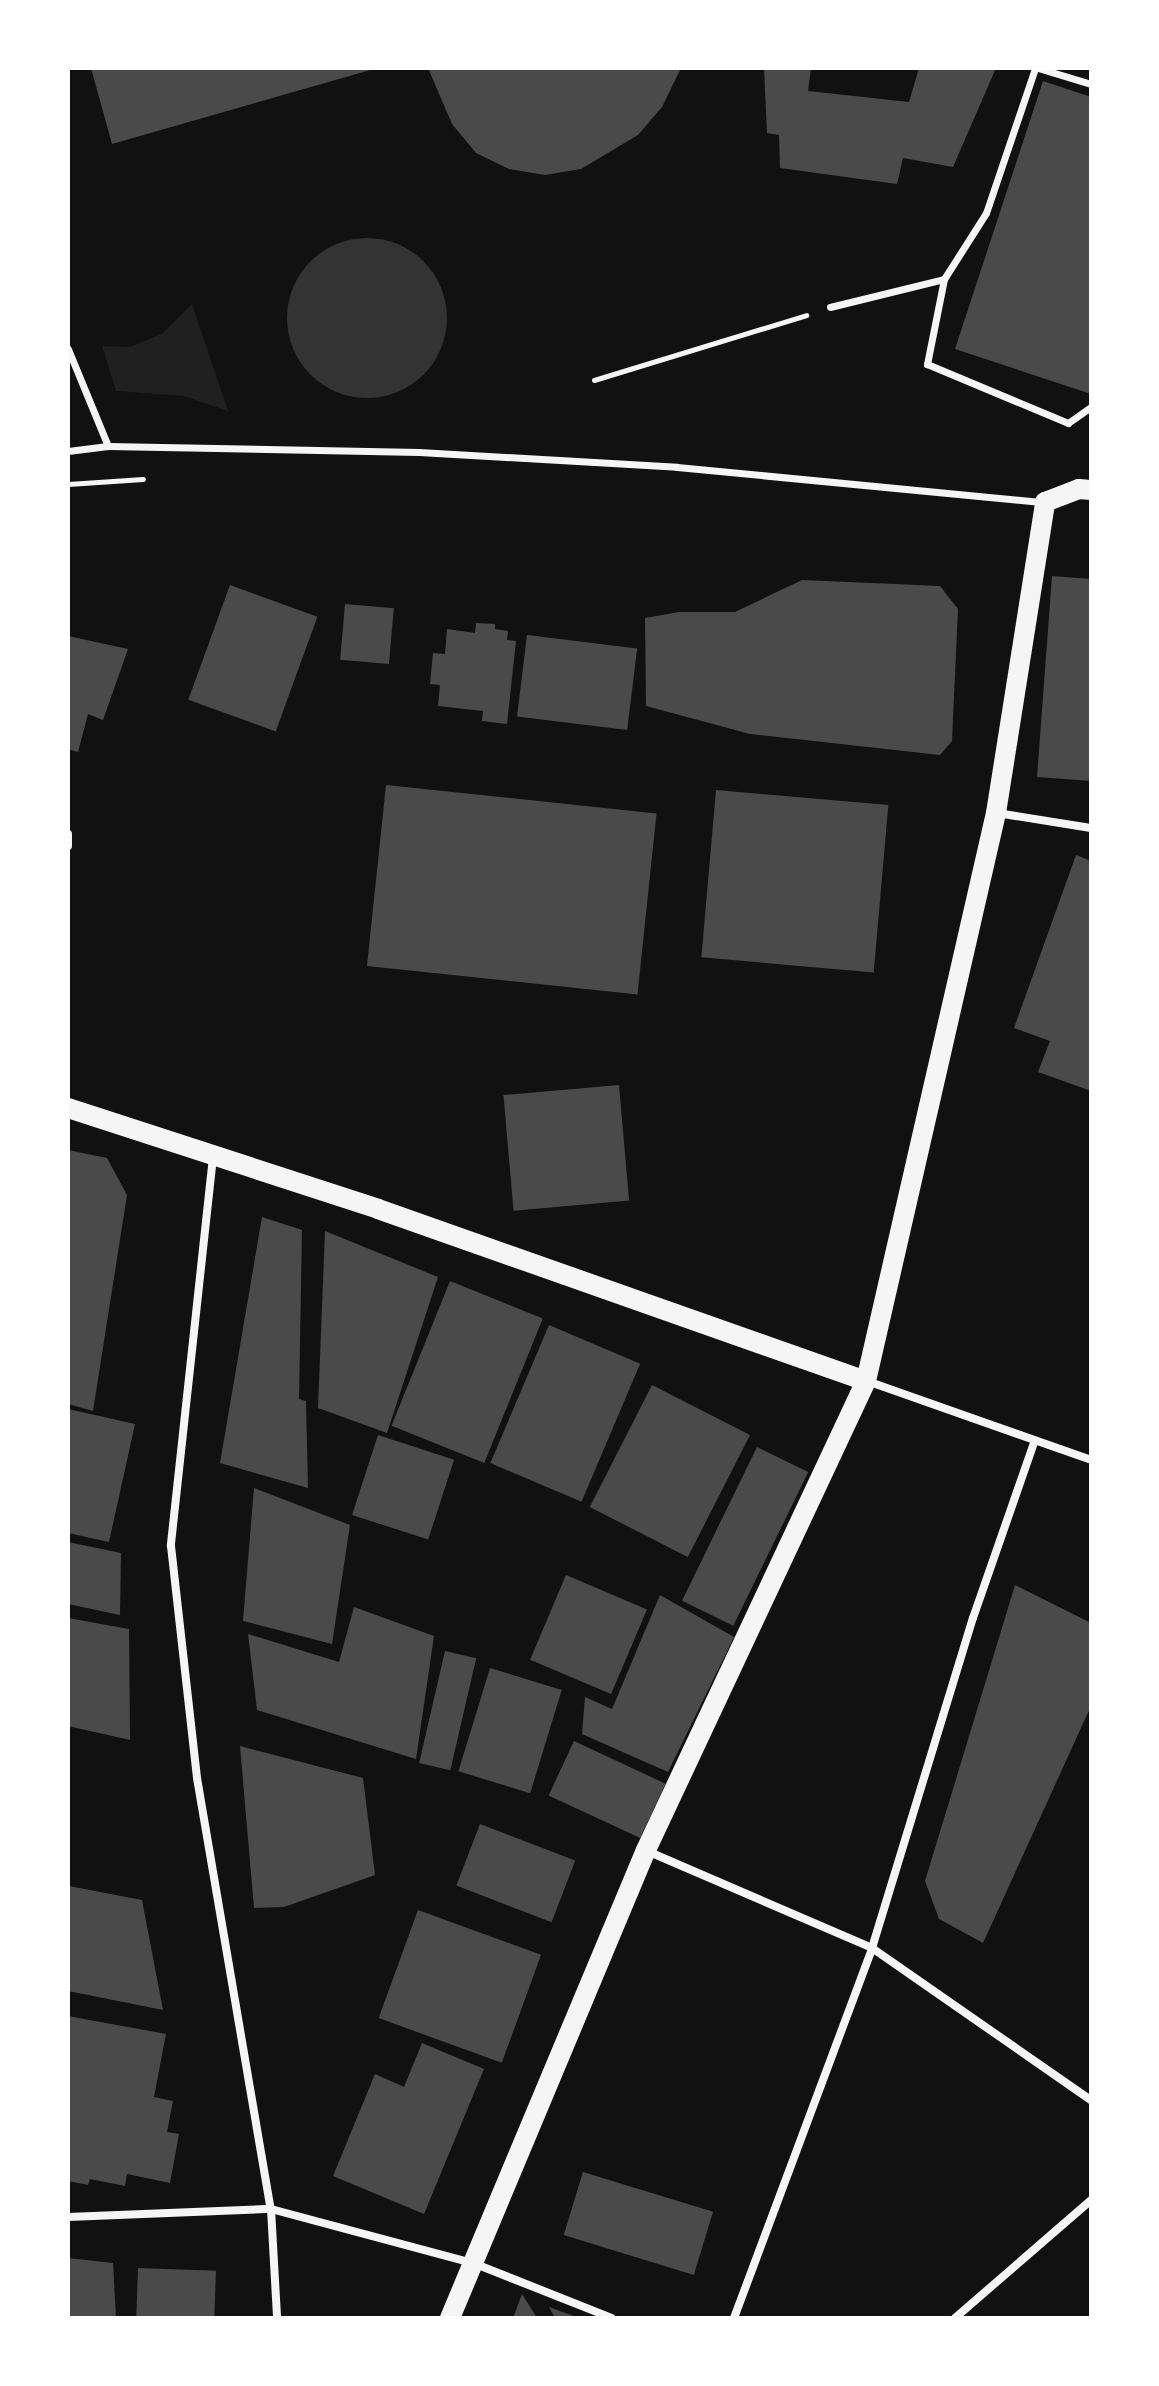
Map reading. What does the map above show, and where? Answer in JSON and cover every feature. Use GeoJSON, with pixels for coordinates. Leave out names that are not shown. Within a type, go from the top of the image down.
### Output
{"type":"FeatureCollection","features":[{"type":"Feature","properties":{"kind":"main road"},"geometry":{"type":"LineString","coordinates":[[450,2318],[646,1850],[866,1381],[996,813],[1045,502],[1079,489],[1091,490]]}},
{"type":"Feature","properties":{"kind":"main road"},"geometry":{"type":"LineString","coordinates":[[68,1108],[378,1209],[866,1381]]}},
{"type":"Feature","properties":{"kind":"street"},"geometry":{"type":"LineString","coordinates":[[1091,84],[1036,68],[986,213],[944,279],[927,364],[1068,423],[1091,407]]}},
{"type":"Feature","properties":{"kind":"street"},"geometry":{"type":"LineString","coordinates":[[830,307],[944,279]]}},
{"type":"Feature","properties":{"kind":"street"},"geometry":{"type":"LineString","coordinates":[[68,349],[108,446]]}},
{"type":"Feature","properties":{"kind":"street"},"geometry":{"type":"LineString","coordinates":[[68,451],[108,446],[419,452],[662,466],[1045,502]]}},
{"type":"Feature","properties":{"kind":"street"},"geometry":{"type":"LineString","coordinates":[[996,813],[1091,828]]}},
{"type":"Feature","properties":{"kind":"street"},"geometry":{"type":"LineString","coordinates":[[68,834],[68,846]]}},
{"type":"Feature","properties":{"kind":"street"},"geometry":{"type":"LineString","coordinates":[[213,1156],[171,1546],[197,1778],[271,2209],[277,2318]]}},
{"type":"Feature","properties":{"kind":"street"},"geometry":{"type":"LineString","coordinates":[[866,1381],[1034,1443],[1091,1460]]}},
{"type":"Feature","properties":{"kind":"street"},"geometry":{"type":"LineString","coordinates":[[734,2318],[872,1948],[973,1618],[1034,1443]]}},
{"type":"Feature","properties":{"kind":"street"},"geometry":{"type":"LineString","coordinates":[[646,1850],[872,1948],[1091,2100]]}},
{"type":"Feature","properties":{"kind":"street"},"geometry":{"type":"LineString","coordinates":[[955,2318],[1091,2200]]}},
{"type":"Feature","properties":{"kind":"street"},"geometry":{"type":"LineString","coordinates":[[68,2217],[271,2209],[473,2263],[612,2318]]}},
{"type":"Feature","properties":{"kind":"path"},"geometry":{"type":"LineString","coordinates":[[594,380],[830,307]]}},
{"type":"Feature","properties":{"kind":"shaded area"},"geometry":{"type":"Polygon","coordinates":[[[367,238],[398,244],[424,261],[441,287],[447,318],[441,349],[424,375],[398,392],[367,398],[336,392],[310,375],[293,349],[287,318],[293,287],[310,261],[336,244],[367,238]]]}},
{"type":"Feature","properties":{"kind":"shaded area"},"geometry":{"type":"Polygon","coordinates":[[[192,304],[228,411],[184,396],[116,391],[102,346],[130,347],[162,334],[192,304]]]}},
{"type":"Feature","properties":{"kind":"building"},"geometry":{"type":"Polygon","coordinates":[[[91,68],[374,68],[374,69],[112,144],[91,68]]]}},
{"type":"Feature","properties":{"kind":"building"},"geometry":{"type":"Polygon","coordinates":[[[428,68],[681,68],[662,107],[638,135],[581,169],[545,175],[509,169],[476,153],[452,124],[428,68]]]}},
{"type":"Feature","properties":{"kind":"building"},"geometry":{"type":"Polygon","coordinates":[[[764,68],[811,68],[808,91],[909,102],[919,68],[996,68],[953,167],[903,158],[897,184],[780,168],[779,135],[767,133],[764,68]]]}},
{"type":"Feature","properties":{"kind":"building"},"geometry":{"type":"Polygon","coordinates":[[[1043,81],[1091,97],[1091,394],[955,349],[1043,81]]]}},
{"type":"Feature","properties":{"kind":"building"},"geometry":{"type":"Polygon","coordinates":[[[1052,576],[1091,579],[1091,781],[1037,777],[1052,576]]]}},
{"type":"Feature","properties":{"kind":"building"},"geometry":{"type":"Polygon","coordinates":[[[802,580],[940,586],[958,609],[952,741],[940,755],[750,734],[646,706],[645,618],[679,612],[735,612],[802,580]]]}},
{"type":"Feature","properties":{"kind":"building"},"geometry":{"type":"Polygon","coordinates":[[[230,585],[317,617],[276,731],[188,700],[230,585]]]}},
{"type":"Feature","properties":{"kind":"building"},"geometry":{"type":"Polygon","coordinates":[[[345,604],[394,608],[389,664],[340,660],[345,604]]]}},
{"type":"Feature","properties":{"kind":"building"},"geometry":{"type":"Polygon","coordinates":[[[476,623],[495,624],[495,629],[508,631],[507,640],[516,641],[507,724],[482,721],[483,711],[438,706],[440,685],[430,684],[433,653],[445,654],[447,629],[475,633],[476,623]]]}},
{"type":"Feature","properties":{"kind":"building"},"geometry":{"type":"Polygon","coordinates":[[[527,635],[637,649],[627,730],[517,716],[527,635]]]}},
{"type":"Feature","properties":{"kind":"building"},"geometry":{"type":"Polygon","coordinates":[[[68,636],[128,649],[103,720],[88,714],[78,752],[68,749],[68,636]]]}},
{"type":"Feature","properties":{"kind":"building"},"geometry":{"type":"Polygon","coordinates":[[[386,785],[657,813],[637,994],[367,966],[386,785]]]}},
{"type":"Feature","properties":{"kind":"building"},"geometry":{"type":"Polygon","coordinates":[[[716,790],[888,805],[874,972],[701,957],[716,790]]]}},
{"type":"Feature","properties":{"kind":"building"},"geometry":{"type":"Polygon","coordinates":[[[1076,855],[1091,861],[1091,1091],[1038,1072],[1050,1041],[1014,1028],[1076,855]]]}},
{"type":"Feature","properties":{"kind":"building"},"geometry":{"type":"Polygon","coordinates":[[[619,1085],[629,1201],[514,1211],[503,1095],[619,1085]]]}},
{"type":"Feature","properties":{"kind":"building"},"geometry":{"type":"Polygon","coordinates":[[[68,1150],[107,1158],[127,1195],[93,1411],[68,1404],[68,1150]]]}},
{"type":"Feature","properties":{"kind":"building"},"geometry":{"type":"Polygon","coordinates":[[[262,1217],[302,1230],[299,1399],[306,1401],[308,1488],[220,1463],[262,1217]]]}},
{"type":"Feature","properties":{"kind":"building"},"geometry":{"type":"Polygon","coordinates":[[[325,1231],[438,1277],[387,1433],[318,1408],[325,1231]]]}},
{"type":"Feature","properties":{"kind":"building"},"geometry":{"type":"Polygon","coordinates":[[[450,1281],[543,1318],[484,1463],[392,1426],[450,1281]]]}},
{"type":"Feature","properties":{"kind":"building"},"geometry":{"type":"Polygon","coordinates":[[[549,1325],[640,1364],[582,1502],[490,1463],[549,1325]]]}},
{"type":"Feature","properties":{"kind":"building"},"geometry":{"type":"Polygon","coordinates":[[[652,1385],[750,1435],[688,1557],[590,1507],[652,1385]]]}},
{"type":"Feature","properties":{"kind":"building"},"geometry":{"type":"Polygon","coordinates":[[[68,1409],[135,1424],[109,1542],[68,1533],[68,1409]]]}},
{"type":"Feature","properties":{"kind":"building"},"geometry":{"type":"Polygon","coordinates":[[[378,1435],[454,1460],[428,1540],[352,1515],[378,1435]]]}},
{"type":"Feature","properties":{"kind":"building"},"geometry":{"type":"Polygon","coordinates":[[[757,1447],[808,1472],[733,1626],[682,1601],[757,1447]]]}},
{"type":"Feature","properties":{"kind":"building"},"geometry":{"type":"Polygon","coordinates":[[[254,1488],[350,1525],[332,1644],[243,1621],[254,1488]]]}},
{"type":"Feature","properties":{"kind":"building"},"geometry":{"type":"Polygon","coordinates":[[[68,1542],[121,1553],[120,1615],[68,1604],[68,1542]]]}},
{"type":"Feature","properties":{"kind":"building"},"geometry":{"type":"Polygon","coordinates":[[[566,1575],[647,1609],[611,1694],[530,1660],[566,1575]]]}},
{"type":"Feature","properties":{"kind":"building"},"geometry":{"type":"Polygon","coordinates":[[[1015,1585],[1091,1623],[1091,1706],[983,1943],[939,1919],[925,1881],[1015,1585]]]}},
{"type":"Feature","properties":{"kind":"building"},"geometry":{"type":"Polygon","coordinates":[[[660,1595],[734,1637],[668,1772],[582,1734],[585,1697],[612,1709],[660,1595]]]}},
{"type":"Feature","properties":{"kind":"building"},"geometry":{"type":"Polygon","coordinates":[[[354,1607],[434,1636],[416,1759],[257,1710],[248,1634],[339,1662],[354,1607]]]}},
{"type":"Feature","properties":{"kind":"building"},"geometry":{"type":"Polygon","coordinates":[[[68,1618],[129,1629],[130,1740],[68,1726],[68,1618]]]}},
{"type":"Feature","properties":{"kind":"building"},"geometry":{"type":"Polygon","coordinates":[[[445,1651],[476,1658],[450,1770],[419,1763],[445,1651]]]}},
{"type":"Feature","properties":{"kind":"building"},"geometry":{"type":"Polygon","coordinates":[[[490,1668],[562,1690],[530,1793],[458,1771],[490,1668]]]}},
{"type":"Feature","properties":{"kind":"building"},"geometry":{"type":"Polygon","coordinates":[[[574,1741],[666,1784],[640,1838],[549,1795],[574,1741]]]}},
{"type":"Feature","properties":{"kind":"building"},"geometry":{"type":"Polygon","coordinates":[[[240,1746],[363,1778],[375,1875],[284,1907],[254,1908],[240,1746]]]}},
{"type":"Feature","properties":{"kind":"building"},"geometry":{"type":"Polygon","coordinates":[[[480,1824],[575,1861],[552,1922],[456,1886],[480,1824]]]}},
{"type":"Feature","properties":{"kind":"building"},"geometry":{"type":"Polygon","coordinates":[[[69,1886],[142,1900],[163,2010],[68,1991],[69,1886]]]}},
{"type":"Feature","properties":{"kind":"building"},"geometry":{"type":"Polygon","coordinates":[[[418,1910],[541,1955],[502,2063],[379,2018],[418,1910]]]}},
{"type":"Feature","properties":{"kind":"building"},"geometry":{"type":"Polygon","coordinates":[[[68,2016],[166,2034],[154,2097],[173,2101],[167,2132],[179,2134],[170,2183],[127,2174],[125,2186],[90,2179],[88,2185],[68,2181],[68,2016]]]}},
{"type":"Feature","properties":{"kind":"building"},"geometry":{"type":"Polygon","coordinates":[[[422,2043],[484,2069],[424,2214],[333,2176],[375,2074],[404,2087],[422,2043]]]}},
{"type":"Feature","properties":{"kind":"building"},"geometry":{"type":"Polygon","coordinates":[[[583,2172],[713,2212],[694,2275],[564,2235],[583,2172]]]}},
{"type":"Feature","properties":{"kind":"building"},"geometry":{"type":"Polygon","coordinates":[[[68,2258],[113,2263],[116,2318],[68,2318],[68,2258]]]}},
{"type":"Feature","properties":{"kind":"building"},"geometry":{"type":"Polygon","coordinates":[[[138,2268],[216,2271],[214,2318],[136,2318],[138,2268]]]}},
{"type":"Feature","properties":{"kind":"building"},"geometry":{"type":"Polygon","coordinates":[[[522,2294],[537,2318],[513,2318],[522,2294]]]}},
{"type":"Feature","properties":{"kind":"building"},"geometry":{"type":"Polygon","coordinates":[[[549,2307],[579,2318],[555,2318],[549,2307]]]}}]}
